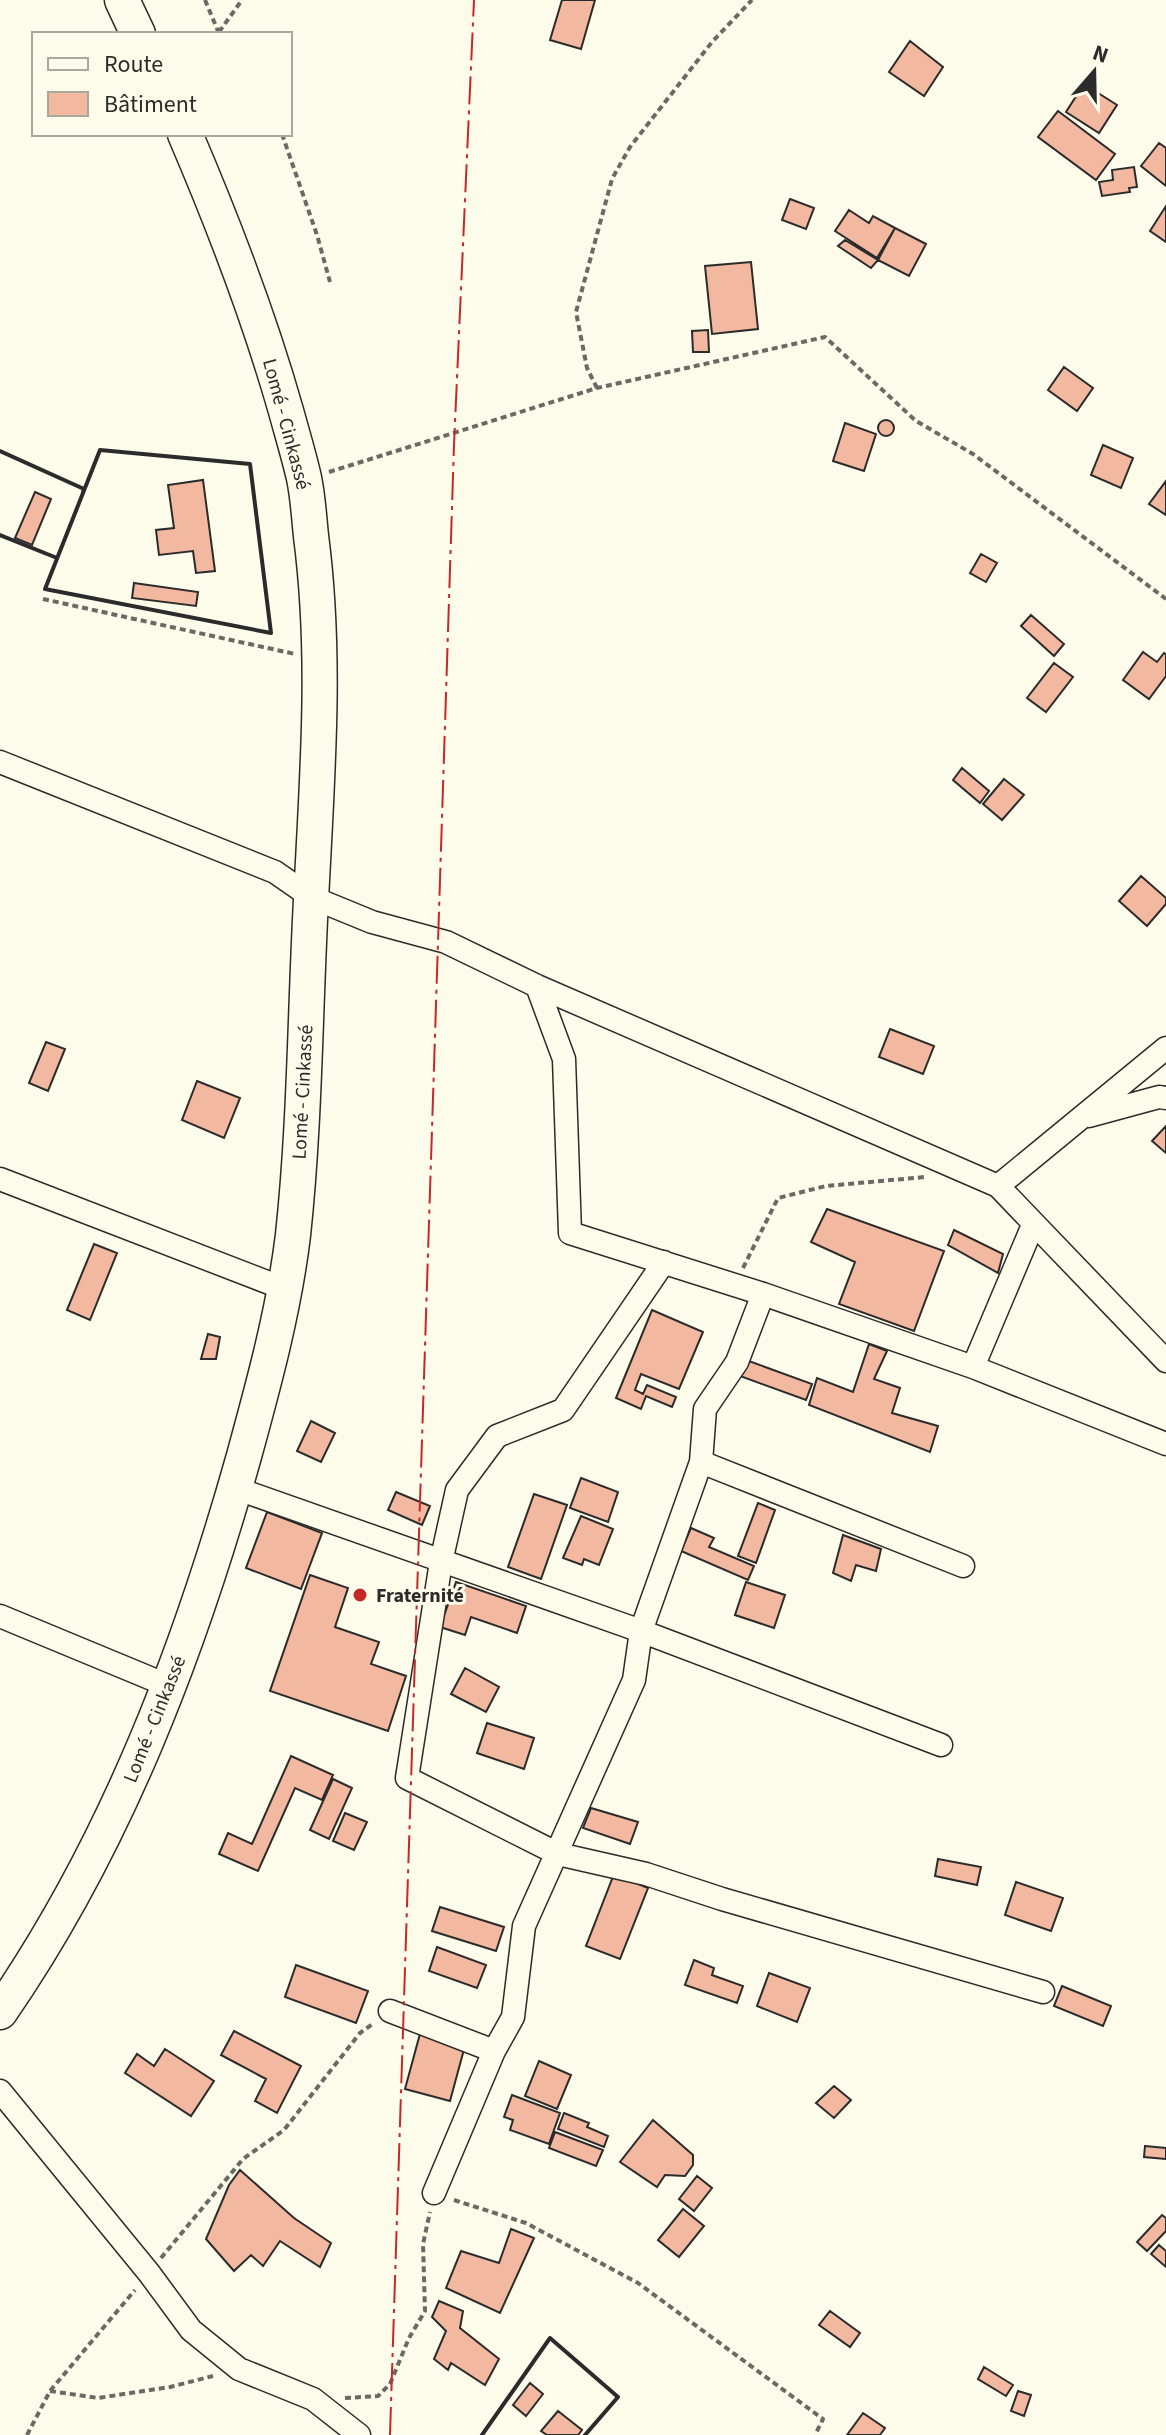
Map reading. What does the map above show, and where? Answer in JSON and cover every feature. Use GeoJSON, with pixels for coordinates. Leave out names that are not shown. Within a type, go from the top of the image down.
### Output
{"type":"FeatureCollection","features":[{"type":"Feature","properties":{"kind":"highway"},"geometry":{"type":"LineString","coordinates":[[122,0],[137,32]]}},
{"type":"Feature","properties":{"kind":"highway","name":"Lomé - Cinkassé"},"geometry":{"type":"LineString","coordinates":[[0,2012],[66,1909],[135,1769],[203,1592],[267,1373],[285,1289],[298,1168],[318,799],[321,660],[316,574],[304,479],[274,370],[250,293],[186,136]]}},
{"type":"Feature","properties":{"kind":"street"},"geometry":{"type":"LineString","coordinates":[[0,762],[275,872],[311,897],[372,922],[446,942],[537,986],[998,1186],[1166,1361]]}},
{"type":"Feature","properties":{"kind":"street"},"geometry":{"type":"LineString","coordinates":[[537,986],[564,1059],[570,1233],[763,1294],[973,1367],[1166,1444]]}},
{"type":"Feature","properties":{"kind":"street"},"geometry":{"type":"LineString","coordinates":[[998,1186],[1166,1048]]}},
{"type":"Feature","properties":{"kind":"street"},"geometry":{"type":"LineString","coordinates":[[1080,1119],[1159,1097],[1166,1098]]}},
{"type":"Feature","properties":{"kind":"street"},"geometry":{"type":"LineString","coordinates":[[0,1179],[285,1289]]}},
{"type":"Feature","properties":{"kind":"street"},"geometry":{"type":"LineString","coordinates":[[973,1367],[1033,1225]]}},
{"type":"Feature","properties":{"kind":"street"},"geometry":{"type":"LineString","coordinates":[[664,1262],[563,1410],[497,1436],[457,1490],[441,1562],[407,1778],[558,1854],[646,1874],[738,1904],[1043,1992]]}},
{"type":"Feature","properties":{"kind":"street"},"geometry":{"type":"LineString","coordinates":[[434,2193],[494,2051],[513,2017],[524,1926],[634,1680],[641,1631],[701,1462],[705,1409],[737,1362],[763,1294]]}},
{"type":"Feature","properties":{"kind":"street"},"geometry":{"type":"LineString","coordinates":[[701,1462],[963,1566]]}},
{"type":"Feature","properties":{"kind":"street"},"geometry":{"type":"LineString","coordinates":[[235,1488],[641,1631],[941,1745]]}},
{"type":"Feature","properties":{"kind":"street"},"geometry":{"type":"LineString","coordinates":[[0,1616],[169,1686]]}},
{"type":"Feature","properties":{"kind":"street"},"geometry":{"type":"LineString","coordinates":[[390,2011],[494,2051]]}},
{"type":"Feature","properties":{"kind":"street"},"geometry":{"type":"LineString","coordinates":[[0,2091],[149,2273],[191,2330],[239,2369],[313,2399],[359,2435]]}},
{"type":"Feature","properties":{"kind":"path"},"geometry":{"type":"LineString","coordinates":[[205,0],[220,32]]}},
{"type":"Feature","properties":{"kind":"path"},"geometry":{"type":"LineString","coordinates":[[221,32],[242,0]]}},
{"type":"Feature","properties":{"kind":"path"},"geometry":{"type":"LineString","coordinates":[[597,388],[587,368],[576,312],[612,179],[630,147],[666,100],[712,42],[752,0]]}},
{"type":"Feature","properties":{"kind":"path"},"geometry":{"type":"LineString","coordinates":[[283,136],[330,282]]}},
{"type":"Feature","properties":{"kind":"path"},"geometry":{"type":"LineString","coordinates":[[304,479],[597,388],[825,337],[916,421],[973,454],[1166,599]]}},
{"type":"Feature","properties":{"kind":"path"},"geometry":{"type":"LineString","coordinates":[[43,599],[321,660]]}},
{"type":"Feature","properties":{"kind":"path"},"geometry":{"type":"LineString","coordinates":[[735,1285],[778,1198],[826,1186],[967,1173]]}},
{"type":"Feature","properties":{"kind":"path"},"geometry":{"type":"LineString","coordinates":[[27,2435],[50,2391],[243,2159],[284,2130],[360,2033],[390,2011]]}},
{"type":"Feature","properties":{"kind":"path"},"geometry":{"type":"LineString","coordinates":[[313,2399],[378,2396],[390,2384],[409,2338],[425,2311],[423,2244],[434,2193],[526,2223],[638,2283],[823,2419],[815,2435]]}},
{"type":"Feature","properties":{"kind":"path"},"geometry":{"type":"LineString","coordinates":[[50,2391],[98,2398],[170,2387],[239,2369]]}},
{"type":"Feature","properties":{"kind":"building"},"geometry":{"type":"Polygon","coordinates":[[[562,0],[595,0],[581,49],[550,40],[562,0]]]}},
{"type":"Feature","properties":{"kind":"building"},"geometry":{"type":"Polygon","coordinates":[[[910,41],[943,67],[924,96],[889,72],[910,41]]]}},
{"type":"Feature","properties":{"kind":"building"},"geometry":{"type":"Polygon","coordinates":[[[1084,84],[1117,105],[1099,133],[1066,112],[1084,84]]]}},
{"type":"Feature","properties":{"kind":"building"},"geometry":{"type":"Polygon","coordinates":[[[1058,111],[1115,154],[1096,180],[1038,137],[1058,111]]]}},
{"type":"Feature","properties":{"kind":"building"},"geometry":{"type":"Polygon","coordinates":[[[1159,143],[1166,148],[1166,186],[1141,166],[1159,143]]]}},
{"type":"Feature","properties":{"kind":"building"},"geometry":{"type":"Polygon","coordinates":[[[1134,167],[1137,187],[1129,188],[1130,192],[1102,196],[1099,182],[1113,180],[1112,170],[1134,167]]]}},
{"type":"Feature","properties":{"kind":"building"},"geometry":{"type":"Polygon","coordinates":[[[790,199],[814,208],[806,229],[782,220],[790,199]]]}},
{"type":"Feature","properties":{"kind":"building"},"geometry":{"type":"Polygon","coordinates":[[[1166,206],[1166,242],[1150,231],[1166,206]]]}},
{"type":"Feature","properties":{"kind":"building"},"geometry":{"type":"Polygon","coordinates":[[[849,210],[869,223],[873,216],[895,228],[877,258],[835,231],[849,210]]]}},
{"type":"Feature","properties":{"kind":"building"},"geometry":{"type":"Polygon","coordinates":[[[895,228],[926,244],[909,276],[878,260],[895,228]]]}},
{"type":"Feature","properties":{"kind":"building"},"geometry":{"type":"Polygon","coordinates":[[[845,240],[878,260],[871,268],[838,246],[845,240]]]}},
{"type":"Feature","properties":{"kind":"building"},"geometry":{"type":"Polygon","coordinates":[[[751,262],[758,329],[712,334],[705,266],[751,262]]]}},
{"type":"Feature","properties":{"kind":"building"},"geometry":{"type":"Polygon","coordinates":[[[708,330],[709,352],[693,352],[692,331],[708,330]]]}},
{"type":"Feature","properties":{"kind":"building"},"geometry":{"type":"Polygon","coordinates":[[[1064,367],[1093,388],[1077,411],[1048,390],[1064,367]]]}},
{"type":"Feature","properties":{"kind":"building"},"geometry":{"type":"Polygon","coordinates":[[[883,420],[889,420],[894,428],[892,434],[883,436],[878,431],[878,425],[883,420]]]}},
{"type":"Feature","properties":{"kind":"building"},"geometry":{"type":"Polygon","coordinates":[[[845,423],[876,434],[864,471],[833,461],[845,423]]]}},
{"type":"Feature","properties":{"kind":"building"},"geometry":{"type":"Polygon","coordinates":[[[1103,445],[1133,458],[1121,488],[1091,475],[1103,445]]]}},
{"type":"Feature","properties":{"kind":"building"},"geometry":{"type":"Polygon","coordinates":[[[203,480],[215,571],[196,573],[193,551],[159,555],[156,530],[174,528],[168,485],[203,480]]]}},
{"type":"Feature","properties":{"kind":"building"},"geometry":{"type":"Polygon","coordinates":[[[1166,481],[1166,515],[1149,504],[1166,481]]]}},
{"type":"Feature","properties":{"kind":"building"},"geometry":{"type":"Polygon","coordinates":[[[35,492],[51,499],[32,545],[15,538],[35,492]]]}},
{"type":"Feature","properties":{"kind":"building"},"geometry":{"type":"Polygon","coordinates":[[[981,554],[997,563],[986,582],[970,573],[981,554]]]}},
{"type":"Feature","properties":{"kind":"building"},"geometry":{"type":"Polygon","coordinates":[[[134,583],[198,592],[196,606],[132,598],[134,583]]]}},
{"type":"Feature","properties":{"kind":"building"},"geometry":{"type":"Polygon","coordinates":[[[1031,615],[1064,644],[1054,656],[1021,626],[1031,615]]]}},
{"type":"Feature","properties":{"kind":"building"},"geometry":{"type":"Polygon","coordinates":[[[1143,652],[1157,662],[1166,654],[1166,676],[1149,699],[1123,680],[1143,652]]]}},
{"type":"Feature","properties":{"kind":"building"},"geometry":{"type":"Polygon","coordinates":[[[1054,663],[1073,677],[1046,712],[1027,698],[1054,663]]]}},
{"type":"Feature","properties":{"kind":"building"},"geometry":{"type":"Polygon","coordinates":[[[962,768],[989,791],[980,803],[953,780],[962,768]]]}},
{"type":"Feature","properties":{"kind":"building"},"geometry":{"type":"Polygon","coordinates":[[[1004,779],[1024,795],[1002,820],[983,804],[1004,779]]]}},
{"type":"Feature","properties":{"kind":"building"},"geometry":{"type":"Polygon","coordinates":[[[1141,876],[1166,898],[1166,904],[1147,926],[1119,901],[1141,876]]]}},
{"type":"Feature","properties":{"kind":"building"},"geometry":{"type":"Polygon","coordinates":[[[890,1029],[934,1046],[923,1074],[879,1057],[890,1029]]]}},
{"type":"Feature","properties":{"kind":"building"},"geometry":{"type":"Polygon","coordinates":[[[46,1042],[65,1049],[48,1091],[29,1083],[46,1042]]]}},
{"type":"Feature","properties":{"kind":"building"},"geometry":{"type":"Polygon","coordinates":[[[197,1081],[240,1098],[224,1138],[182,1120],[197,1081]]]}},
{"type":"Feature","properties":{"kind":"building"},"geometry":{"type":"Polygon","coordinates":[[[1166,1126],[1166,1153],[1152,1141],[1166,1126]]]}},
{"type":"Feature","properties":{"kind":"building"},"geometry":{"type":"Polygon","coordinates":[[[827,1209],[944,1251],[914,1331],[839,1304],[855,1262],[811,1242],[827,1209]]]}},
{"type":"Feature","properties":{"kind":"building"},"geometry":{"type":"Polygon","coordinates":[[[954,1230],[1003,1254],[998,1273],[948,1245],[954,1230]]]}},
{"type":"Feature","properties":{"kind":"building"},"geometry":{"type":"Polygon","coordinates":[[[94,1244],[117,1253],[90,1320],[67,1310],[94,1244]]]}},
{"type":"Feature","properties":{"kind":"building"},"geometry":{"type":"Polygon","coordinates":[[[652,1310],[703,1332],[679,1389],[641,1374],[635,1390],[643,1394],[647,1385],[676,1397],[672,1407],[646,1396],[641,1409],[616,1398],[652,1310]]]}},
{"type":"Feature","properties":{"kind":"building"},"geometry":{"type":"Polygon","coordinates":[[[208,1334],[220,1337],[216,1359],[201,1359],[208,1334]]]}},
{"type":"Feature","properties":{"kind":"building"},"geometry":{"type":"Polygon","coordinates":[[[869,1344],[887,1351],[874,1379],[900,1388],[892,1413],[938,1426],[930,1452],[809,1405],[817,1378],[853,1392],[869,1344]]]}},
{"type":"Feature","properties":{"kind":"building"},"geometry":{"type":"Polygon","coordinates":[[[746,1360],[812,1384],[806,1400],[740,1376],[746,1360]]]}},
{"type":"Feature","properties":{"kind":"building"},"geometry":{"type":"Polygon","coordinates":[[[311,1421],[335,1433],[321,1462],[297,1451],[311,1421]]]}},
{"type":"Feature","properties":{"kind":"building"},"geometry":{"type":"Polygon","coordinates":[[[581,1478],[618,1492],[608,1522],[570,1508],[581,1478]]]}},
{"type":"Feature","properties":{"kind":"building"},"geometry":{"type":"Polygon","coordinates":[[[396,1492],[430,1506],[422,1525],[388,1510],[396,1492]]]}},
{"type":"Feature","properties":{"kind":"building"},"geometry":{"type":"Polygon","coordinates":[[[534,1494],[567,1505],[541,1579],[508,1567],[534,1494]]]}},
{"type":"Feature","properties":{"kind":"building"},"geometry":{"type":"Polygon","coordinates":[[[758,1503],[775,1510],[756,1563],[738,1556],[758,1503]]]}},
{"type":"Feature","properties":{"kind":"building"},"geometry":{"type":"Polygon","coordinates":[[[267,1512],[322,1533],[301,1589],[246,1568],[267,1512]]]}},
{"type":"Feature","properties":{"kind":"building"},"geometry":{"type":"Polygon","coordinates":[[[581,1516],[613,1529],[599,1565],[584,1559],[582,1565],[563,1558],[581,1516]]]}},
{"type":"Feature","properties":{"kind":"building"},"geometry":{"type":"Polygon","coordinates":[[[691,1528],[714,1538],[709,1547],[754,1566],[748,1580],[681,1551],[691,1528]]]}},
{"type":"Feature","properties":{"kind":"building"},"geometry":{"type":"Polygon","coordinates":[[[843,1535],[881,1549],[876,1571],[856,1565],[851,1581],[833,1573],[843,1535]]]}},
{"type":"Feature","properties":{"kind":"building"},"geometry":{"type":"Polygon","coordinates":[[[310,1575],[348,1588],[335,1627],[379,1642],[371,1664],[406,1676],[388,1731],[270,1691],[310,1575]]]}},
{"type":"Feature","properties":{"kind":"building"},"geometry":{"type":"Polygon","coordinates":[[[456,1582],[526,1606],[517,1633],[471,1617],[465,1635],[440,1627],[456,1582]]]}},
{"type":"Feature","properties":{"kind":"building"},"geometry":{"type":"Polygon","coordinates":[[[746,1582],[785,1595],[774,1628],[735,1615],[746,1582]]]}},
{"type":"Feature","properties":{"kind":"building"},"geometry":{"type":"Polygon","coordinates":[[[465,1668],[499,1687],[486,1712],[451,1694],[465,1668]]]}},
{"type":"Feature","properties":{"kind":"building"},"geometry":{"type":"Polygon","coordinates":[[[487,1723],[534,1738],[524,1769],[477,1753],[487,1723]]]}},
{"type":"Feature","properties":{"kind":"building"},"geometry":{"type":"Polygon","coordinates":[[[291,1756],[333,1775],[322,1800],[295,1788],[258,1871],[219,1854],[228,1833],[252,1844],[291,1756]]]}},
{"type":"Feature","properties":{"kind":"building"},"geometry":{"type":"Polygon","coordinates":[[[333,1779],[352,1788],[329,1839],[310,1830],[333,1779]]]}},
{"type":"Feature","properties":{"kind":"building"},"geometry":{"type":"Polygon","coordinates":[[[591,1808],[638,1822],[630,1844],[583,1828],[591,1808]]]}},
{"type":"Feature","properties":{"kind":"building"},"geometry":{"type":"Polygon","coordinates":[[[345,1813],[367,1822],[354,1850],[333,1841],[345,1813]]]}},
{"type":"Feature","properties":{"kind":"building"},"geometry":{"type":"Polygon","coordinates":[[[938,1859],[981,1867],[977,1885],[935,1876],[938,1859]]]}},
{"type":"Feature","properties":{"kind":"building"},"geometry":{"type":"Polygon","coordinates":[[[614,1874],[648,1888],[620,1959],[586,1946],[614,1874]]]}},
{"type":"Feature","properties":{"kind":"building"},"geometry":{"type":"Polygon","coordinates":[[[1016,1882],[1063,1898],[1051,1931],[1005,1915],[1016,1882]]]}},
{"type":"Feature","properties":{"kind":"building"},"geometry":{"type":"Polygon","coordinates":[[[440,1907],[504,1927],[496,1951],[432,1931],[440,1907]]]}},
{"type":"Feature","properties":{"kind":"building"},"geometry":{"type":"Polygon","coordinates":[[[437,1947],[486,1965],[477,1988],[429,1971],[437,1947]]]}},
{"type":"Feature","properties":{"kind":"building"},"geometry":{"type":"Polygon","coordinates":[[[694,1960],[714,1968],[712,1975],[743,1986],[737,2003],[685,1985],[694,1960]]]}},
{"type":"Feature","properties":{"kind":"building"},"geometry":{"type":"Polygon","coordinates":[[[296,1965],[368,1991],[356,2023],[285,1997],[296,1965]]]}},
{"type":"Feature","properties":{"kind":"building"},"geometry":{"type":"Polygon","coordinates":[[[769,1973],[810,1988],[797,2022],[757,2006],[769,1973]]]}},
{"type":"Feature","properties":{"kind":"building"},"geometry":{"type":"Polygon","coordinates":[[[1062,1986],[1111,2006],[1103,2026],[1054,2006],[1062,1986]]]}},
{"type":"Feature","properties":{"kind":"building"},"geometry":{"type":"Polygon","coordinates":[[[421,2030],[466,2042],[450,2101],[405,2089],[421,2030]]]}},
{"type":"Feature","properties":{"kind":"building"},"geometry":{"type":"Polygon","coordinates":[[[234,2031],[301,2066],[277,2113],[255,2101],[266,2079],[221,2055],[234,2031]]]}},
{"type":"Feature","properties":{"kind":"building"},"geometry":{"type":"Polygon","coordinates":[[[165,2049],[214,2081],[191,2116],[125,2073],[137,2054],[154,2066],[165,2049]]]}},
{"type":"Feature","properties":{"kind":"building"},"geometry":{"type":"Polygon","coordinates":[[[539,2061],[571,2075],[557,2109],[525,2096],[539,2061]]]}},
{"type":"Feature","properties":{"kind":"building"},"geometry":{"type":"Polygon","coordinates":[[[834,2086],[851,2100],[834,2118],[816,2103],[834,2086]]]}},
{"type":"Feature","properties":{"kind":"building"},"geometry":{"type":"Polygon","coordinates":[[[512,2095],[560,2113],[549,2144],[510,2130],[513,2120],[504,2117],[512,2095]]]}},
{"type":"Feature","properties":{"kind":"building"},"geometry":{"type":"Polygon","coordinates":[[[564,2113],[589,2123],[587,2127],[608,2136],[604,2147],[558,2129],[564,2113]]]}},
{"type":"Feature","properties":{"kind":"building"},"geometry":{"type":"Polygon","coordinates":[[[653,2120],[693,2155],[693,2165],[685,2176],[665,2175],[657,2187],[620,2162],[653,2120]]]}},
{"type":"Feature","properties":{"kind":"building"},"geometry":{"type":"Polygon","coordinates":[[[555,2132],[603,2150],[596,2166],[549,2148],[555,2132]]]}},
{"type":"Feature","properties":{"kind":"building"},"geometry":{"type":"Polygon","coordinates":[[[1145,2146],[1166,2148],[1166,2159],[1144,2157],[1145,2146]]]}},
{"type":"Feature","properties":{"kind":"building"},"geometry":{"type":"Polygon","coordinates":[[[240,2170],[294,2218],[331,2243],[320,2267],[280,2241],[263,2266],[251,2255],[234,2271],[206,2239],[229,2185],[240,2170]]]}},
{"type":"Feature","properties":{"kind":"building"},"geometry":{"type":"Polygon","coordinates":[[[697,2176],[712,2188],[694,2211],[679,2199],[697,2176]]]}},
{"type":"Feature","properties":{"kind":"building"},"geometry":{"type":"Polygon","coordinates":[[[683,2209],[704,2226],[679,2257],[658,2240],[683,2209]]]}},
{"type":"Feature","properties":{"kind":"building"},"geometry":{"type":"Polygon","coordinates":[[[1162,2215],[1166,2218],[1166,2231],[1147,2251],[1137,2242],[1162,2215]]]}},
{"type":"Feature","properties":{"kind":"building"},"geometry":{"type":"Polygon","coordinates":[[[511,2229],[534,2238],[500,2313],[446,2288],[461,2251],[499,2263],[511,2229]]]}},
{"type":"Feature","properties":{"kind":"building"},"geometry":{"type":"Polygon","coordinates":[[[1159,2245],[1166,2251],[1166,2267],[1151,2254],[1159,2245]]]}},
{"type":"Feature","properties":{"kind":"building"},"geometry":{"type":"Polygon","coordinates":[[[439,2301],[463,2311],[460,2328],[499,2359],[485,2385],[451,2363],[448,2370],[434,2359],[446,2331],[432,2317],[439,2301]]]}},
{"type":"Feature","properties":{"kind":"building"},"geometry":{"type":"Polygon","coordinates":[[[830,2311],[860,2333],[850,2347],[819,2325],[830,2311]]]}},
{"type":"Feature","properties":{"kind":"building"},"geometry":{"type":"Polygon","coordinates":[[[984,2367],[1013,2385],[1006,2396],[978,2379],[984,2367]]]}},
{"type":"Feature","properties":{"kind":"building"},"geometry":{"type":"Polygon","coordinates":[[[530,2383],[543,2394],[526,2416],[513,2405],[530,2383]]]}},
{"type":"Feature","properties":{"kind":"building"},"geometry":{"type":"Polygon","coordinates":[[[1018,2391],[1031,2395],[1024,2416],[1011,2411],[1018,2391]]]}},
{"type":"Feature","properties":{"kind":"building"},"geometry":{"type":"Polygon","coordinates":[[[558,2411],[582,2430],[578,2435],[547,2435],[541,2431],[558,2411]]]}},
{"type":"Feature","properties":{"kind":"building"},"geometry":{"type":"Polygon","coordinates":[[[863,2413],[885,2428],[880,2435],[847,2435],[863,2413]]]}},
{"type":"Feature","properties":{"kind":"wall"},"geometry":{"type":"LineString","coordinates":[[100,450],[250,464],[271,633],[45,589],[100,450]]}},
{"type":"Feature","properties":{"kind":"wall"},"geometry":{"type":"LineString","coordinates":[[0,451],[84,489],[83,492]]}},
{"type":"Feature","properties":{"kind":"wall"},"geometry":{"type":"LineString","coordinates":[[0,535],[58,556]]}},
{"type":"Feature","properties":{"kind":"wall"},"geometry":{"type":"LineString","coordinates":[[482,2435],[550,2338],[618,2397],[585,2435]]}},
{"type":"Feature","properties":{"kind":"power"},"geometry":{"type":"LineString","coordinates":[[390,2435],[454,445],[474,0]]}},
{"type":"Feature","properties":{"kind":"place","name":"Fraternité"},"geometry":{"type":"Point","coordinates":[360,1595]}}]}
